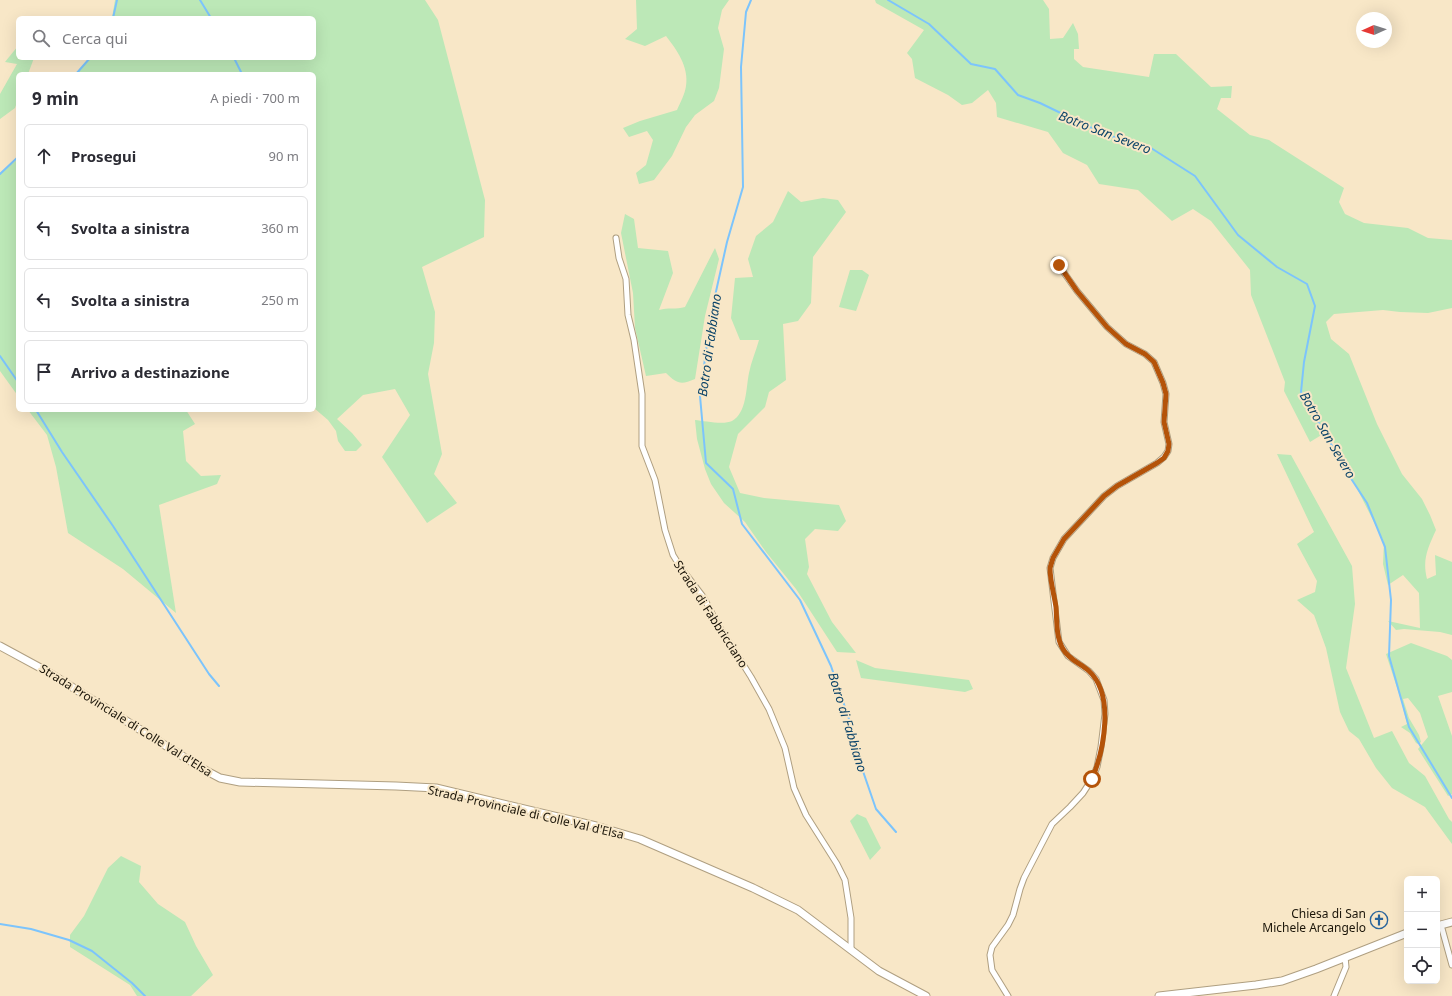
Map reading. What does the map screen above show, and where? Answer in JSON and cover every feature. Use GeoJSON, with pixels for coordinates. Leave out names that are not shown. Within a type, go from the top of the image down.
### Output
{"type":"FeatureCollection","features":[{"type":"Feature","properties":{"kind":"main road","name":"Strada Provinciale di Colle Val d'Elsa"},"geometry":{"type":"LineString","coordinates":[[0,646],[43,669],[203,769],[220,778],[240,782],[436,788],[596,826],[640,839],[759,891],[798,910],[884,974],[926,996]]}},
{"type":"Feature","properties":{"kind":"main road"},"geometry":{"type":"LineString","coordinates":[[1440,926],[1452,922]]}},
{"type":"Feature","properties":{"kind":"main road"},"geometry":{"type":"LineString","coordinates":[[1159,996],[1282,981],[1404,934]]}},
{"type":"Feature","properties":{"kind":"street","name":"Strada di Fabbricciano"},"geometry":{"type":"LineString","coordinates":[[616,238],[619,258],[626,279],[628,315],[634,340],[642,394],[642,446],[655,480],[665,530],[673,555],[704,598],[717,623],[752,677],[769,709],[785,748],[794,788],[806,815],[837,864],[845,880],[851,918],[851,950]]}},
{"type":"Feature","properties":{"kind":"street"},"geometry":{"type":"LineString","coordinates":[[1008,996],[992,970],[990,955],[992,947],[1013,916],[1018,893],[1024,878],[1052,824],[1083,793],[1092,779],[1097,767],[1105,714],[1104,700],[1096,680],[1089,671],[1068,656],[1059,642],[1050,568],[1053,558],[1064,539],[1104,496],[1117,486],[1164,458],[1168,451],[1169,444],[1164,422],[1166,394],[1154,362],[1145,354],[1126,344],[1107,327],[1077,291],[1055,260]]}},
{"type":"Feature","properties":{"kind":"street"},"geometry":{"type":"LineString","coordinates":[[1440,929],[1452,965]]}},
{"type":"Feature","properties":{"kind":"street"},"geometry":{"type":"LineString","coordinates":[[1334,996],[1346,967],[1345,957]]}},
{"type":"Feature","properties":{"kind":"green space"},"geometry":{"type":"Polygon","coordinates":[[[115,0],[425,0],[438,20],[485,200],[484,237],[422,267],[435,312],[434,343],[428,374],[442,454],[434,474],[457,503],[427,523],[382,457],[410,415],[395,389],[363,395],[337,419],[362,445],[356,451],[345,451],[338,441],[336,431],[328,420],[316,410],[316,72],[78,72],[88,60],[316,60],[316,16],[112,16],[115,0]]]}},
{"type":"Feature","properties":{"kind":"green space"},"geometry":{"type":"Polygon","coordinates":[[[636,0],[729,0],[722,10],[718,28],[724,49],[719,88],[714,101],[695,115],[686,127],[672,156],[654,180],[639,184],[636,173],[646,165],[653,140],[647,131],[629,137],[623,128],[640,121],[677,110],[685,92],[686,72],[681,59],[666,36],[645,46],[625,39],[637,29],[636,0]]]}},
{"type":"Feature","properties":{"kind":"green space"},"geometry":{"type":"Polygon","coordinates":[[[875,0],[1043,0],[1049,9],[1050,39],[1063,38],[1073,23],[1078,34],[1079,49],[1074,49],[1074,59],[1083,67],[1149,77],[1154,54],[1176,54],[1211,87],[1232,86],[1231,98],[1221,98],[1217,109],[1250,135],[1269,140],[1344,188],[1339,202],[1345,214],[1364,223],[1408,228],[1428,238],[1452,240],[1452,308],[1428,313],[1383,310],[1334,314],[1326,322],[1331,339],[1349,354],[1377,424],[1402,474],[1422,499],[1436,530],[1428,548],[1425,565],[1427,579],[1436,575],[1435,555],[1452,562],[1452,635],[1440,632],[1404,629],[1396,630],[1388,621],[1420,628],[1419,593],[1403,575],[1388,585],[1383,564],[1384,542],[1328,431],[1310,442],[1284,391],[1285,382],[1251,295],[1250,270],[1211,221],[1193,209],[1172,221],[1138,190],[1099,184],[1087,165],[1063,153],[1048,132],[997,117],[996,103],[988,90],[972,103],[962,105],[948,95],[915,78],[912,59],[907,53],[924,30],[876,3],[875,0]]]}},
{"type":"Feature","properties":{"kind":"green space"},"geometry":{"type":"Polygon","coordinates":[[[16,48],[16,60],[33,60],[29,72],[16,72],[15,108],[0,119],[0,94],[17,64],[5,62],[16,48]]]}},
{"type":"Feature","properties":{"kind":"green space"},"geometry":{"type":"Polygon","coordinates":[[[16,161],[16,393],[0,371],[0,173],[16,161]]]}},
{"type":"Feature","properties":{"kind":"green space"},"geometry":{"type":"Polygon","coordinates":[[[788,191],[801,202],[823,198],[838,200],[846,212],[813,257],[811,303],[798,321],[783,324],[786,380],[769,392],[765,407],[738,434],[729,467],[740,493],[764,498],[839,505],[846,521],[838,531],[815,529],[805,539],[809,567],[807,574],[832,622],[856,653],[837,652],[796,589],[766,552],[745,522],[724,503],[711,484],[705,469],[697,439],[695,420],[724,423],[732,421],[741,412],[745,399],[750,369],[759,340],[740,340],[731,318],[735,278],[753,277],[748,259],[756,236],[773,222],[788,191]]]}},
{"type":"Feature","properties":{"kind":"green space"},"geometry":{"type":"Polygon","coordinates":[[[625,214],[634,219],[638,248],[668,251],[673,273],[659,310],[685,307],[715,248],[719,259],[705,316],[695,379],[683,383],[676,381],[666,373],[646,376],[635,328],[633,293],[621,233],[625,214]]]}},
{"type":"Feature","properties":{"kind":"green space"},"geometry":{"type":"Polygon","coordinates":[[[850,270],[862,270],[869,275],[856,311],[839,307],[850,270]]]}},
{"type":"Feature","properties":{"kind":"green space"},"geometry":{"type":"Polygon","coordinates":[[[30,412],[187,412],[195,424],[183,431],[186,461],[201,476],[221,475],[217,484],[159,505],[176,613],[123,569],[68,533],[56,467],[47,435],[30,412]]]}},
{"type":"Feature","properties":{"kind":"green space"},"geometry":{"type":"Polygon","coordinates":[[[1277,454],[1291,455],[1352,566],[1355,604],[1346,668],[1374,738],[1392,731],[1409,763],[1425,776],[1452,822],[1452,844],[1425,807],[1392,788],[1376,768],[1359,739],[1349,731],[1340,712],[1326,648],[1314,615],[1297,600],[1315,592],[1317,581],[1297,544],[1314,532],[1277,454]]]}},
{"type":"Feature","properties":{"kind":"green space"},"geometry":{"type":"Polygon","coordinates":[[[1411,643],[1447,656],[1452,660],[1452,692],[1438,696],[1452,736],[1452,794],[1448,796],[1418,749],[1428,737],[1420,713],[1408,698],[1403,699],[1409,718],[1419,735],[1421,742],[1418,744],[1416,743],[1410,733],[1401,727],[1407,724],[1386,654],[1411,643]]]}},
{"type":"Feature","properties":{"kind":"green space"},"geometry":{"type":"Polygon","coordinates":[[[856,660],[875,668],[969,680],[973,689],[965,692],[861,678],[856,660]]]}},
{"type":"Feature","properties":{"kind":"green space"},"geometry":{"type":"Polygon","coordinates":[[[857,814],[866,818],[881,848],[870,860],[850,821],[857,814]]]}},
{"type":"Feature","properties":{"kind":"green space"},"geometry":{"type":"Polygon","coordinates":[[[121,856],[141,866],[139,882],[158,904],[185,922],[196,946],[213,975],[191,996],[137,996],[130,985],[70,947],[70,935],[84,916],[108,868],[121,856]]]}},
{"type":"Feature","properties":{"kind":"waterway"},"geometry":{"type":"LineString","coordinates":[[113,16],[117,0]]}},
{"type":"Feature","properties":{"kind":"waterway"},"geometry":{"type":"LineString","coordinates":[[200,0],[210,16]]}},
{"type":"Feature","properties":{"kind":"waterway","name":"Botro di Fabbiano"},"geometry":{"type":"LineString","coordinates":[[751,0],[746,12],[741,67],[743,187],[727,242],[711,314],[700,396],[706,463],[733,489],[742,524],[800,600],[831,666],[850,722],[856,751],[876,809],[896,832]]}},
{"type":"Feature","properties":{"kind":"waterway","name":"Botro San Severo"},"geometry":{"type":"LineString","coordinates":[[888,0],[929,24],[971,64],[995,69],[1018,95],[1040,103],[1104,134],[1151,148],[1195,176],[1238,235],[1277,267],[1307,284],[1315,306],[1304,362],[1301,392],[1350,477],[1367,503],[1385,547],[1391,600],[1389,656],[1409,727],[1452,798]]}},
{"type":"Feature","properties":{"kind":"waterway"},"geometry":{"type":"LineString","coordinates":[[78,72],[88,60]]}},
{"type":"Feature","properties":{"kind":"waterway"},"geometry":{"type":"LineString","coordinates":[[235,60],[241,72]]}},
{"type":"Feature","properties":{"kind":"waterway"},"geometry":{"type":"LineString","coordinates":[[0,174],[16,159]]}},
{"type":"Feature","properties":{"kind":"waterway"},"geometry":{"type":"LineString","coordinates":[[0,356],[16,379]]}},
{"type":"Feature","properties":{"kind":"waterway"},"geometry":{"type":"LineString","coordinates":[[37,412],[62,452],[113,526],[209,674],[219,686]]}},
{"type":"Feature","properties":{"kind":"waterway"},"geometry":{"type":"LineString","coordinates":[[0,924],[31,929],[69,940],[92,951],[132,983],[145,996]]}},
{"type":"Feature","properties":{"kind":"place","name":"Chiesa di San Michele Arcangelo"},"geometry":{"type":"Point","coordinates":[1379,920]}},
{"type":"Feature","properties":{"kind":"route"},"geometry":{"type":"LineString","coordinates":[[1059,265],[1077,291],[1107,327],[1126,344],[1145,354],[1154,362],[1166,394],[1164,422],[1169,444],[1168,451],[1164,458],[1117,486],[1104,496],[1064,539],[1053,558],[1050,568],[1050,577],[1056,607],[1059,642],[1068,656],[1089,671],[1096,680],[1104,700],[1105,714],[1101,747],[1097,767],[1092,779]]}}]}
